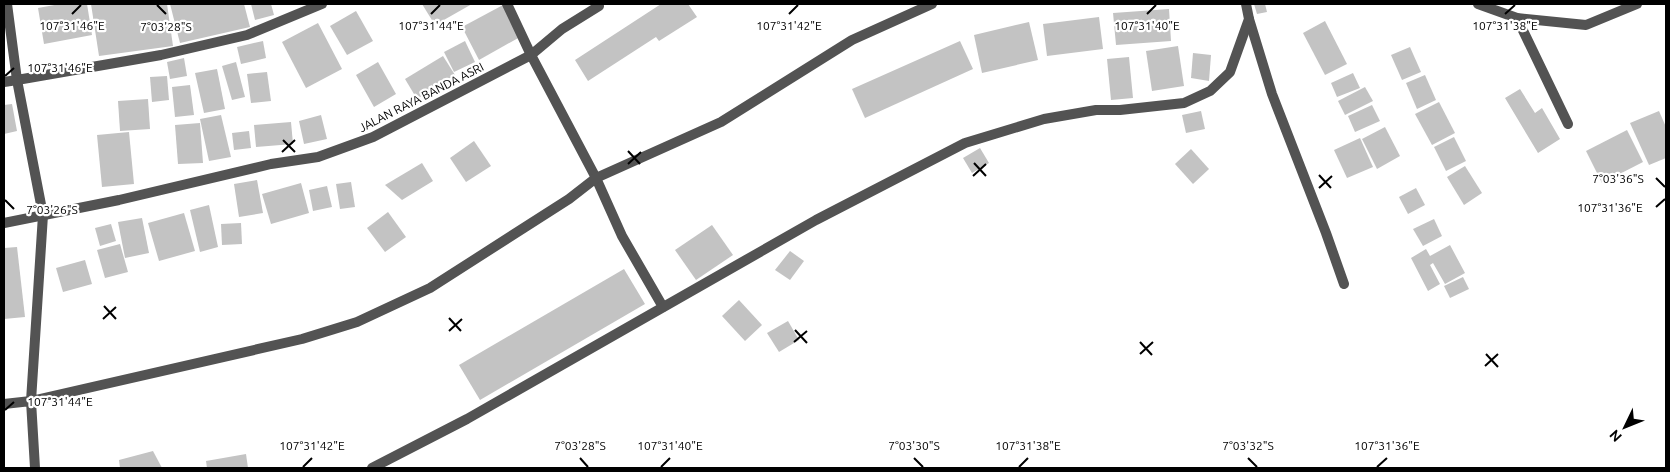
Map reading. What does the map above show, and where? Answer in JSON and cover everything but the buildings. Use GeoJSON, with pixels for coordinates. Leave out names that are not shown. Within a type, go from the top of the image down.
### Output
{"type":"FeatureCollection","features":[{"type":"Feature","properties":{"kind":"street"},"geometry":{"type":"LineString","coordinates":[[7,4],[17,80],[43,214],[31,401],[35,468]]}},
{"type":"Feature","properties":{"kind":"street"},"geometry":{"type":"LineString","coordinates":[[4,82],[160,55],[248,35],[322,4]]}},
{"type":"Feature","properties":{"kind":"street"},"geometry":{"type":"LineString","coordinates":[[507,4],[596,178],[622,236],[664,307]]}},
{"type":"Feature","properties":{"kind":"street"},"geometry":{"type":"LineString","coordinates":[[4,404],[31,401],[302,339],[357,322],[430,288],[569,199],[596,178],[721,122],[852,40],[932,4]]}},
{"type":"Feature","properties":{"kind":"street"},"geometry":{"type":"LineString","coordinates":[[1246,4],[1272,94],[1344,284]]}},
{"type":"Feature","properties":{"kind":"street"},"geometry":{"type":"LineString","coordinates":[[1478,4],[1516,18],[1586,24],[1637,4]]}},
{"type":"Feature","properties":{"kind":"street","name":"JALAN RAYA BANDA ASRI"},"geometry":{"type":"LineString","coordinates":[[4,223],[119,200],[271,164],[318,157],[373,137],[531,54],[562,30],[599,6]]}},
{"type":"Feature","properties":{"kind":"street"},"geometry":{"type":"LineString","coordinates":[[1516,18],[1568,124]]}},
{"type":"Feature","properties":{"kind":"street"},"geometry":{"type":"LineString","coordinates":[[372,468],[467,419],[816,220],[965,143],[1044,119],[1096,110],[1120,110],[1184,103],[1210,91],[1230,72],[1249,19]]}}]}
